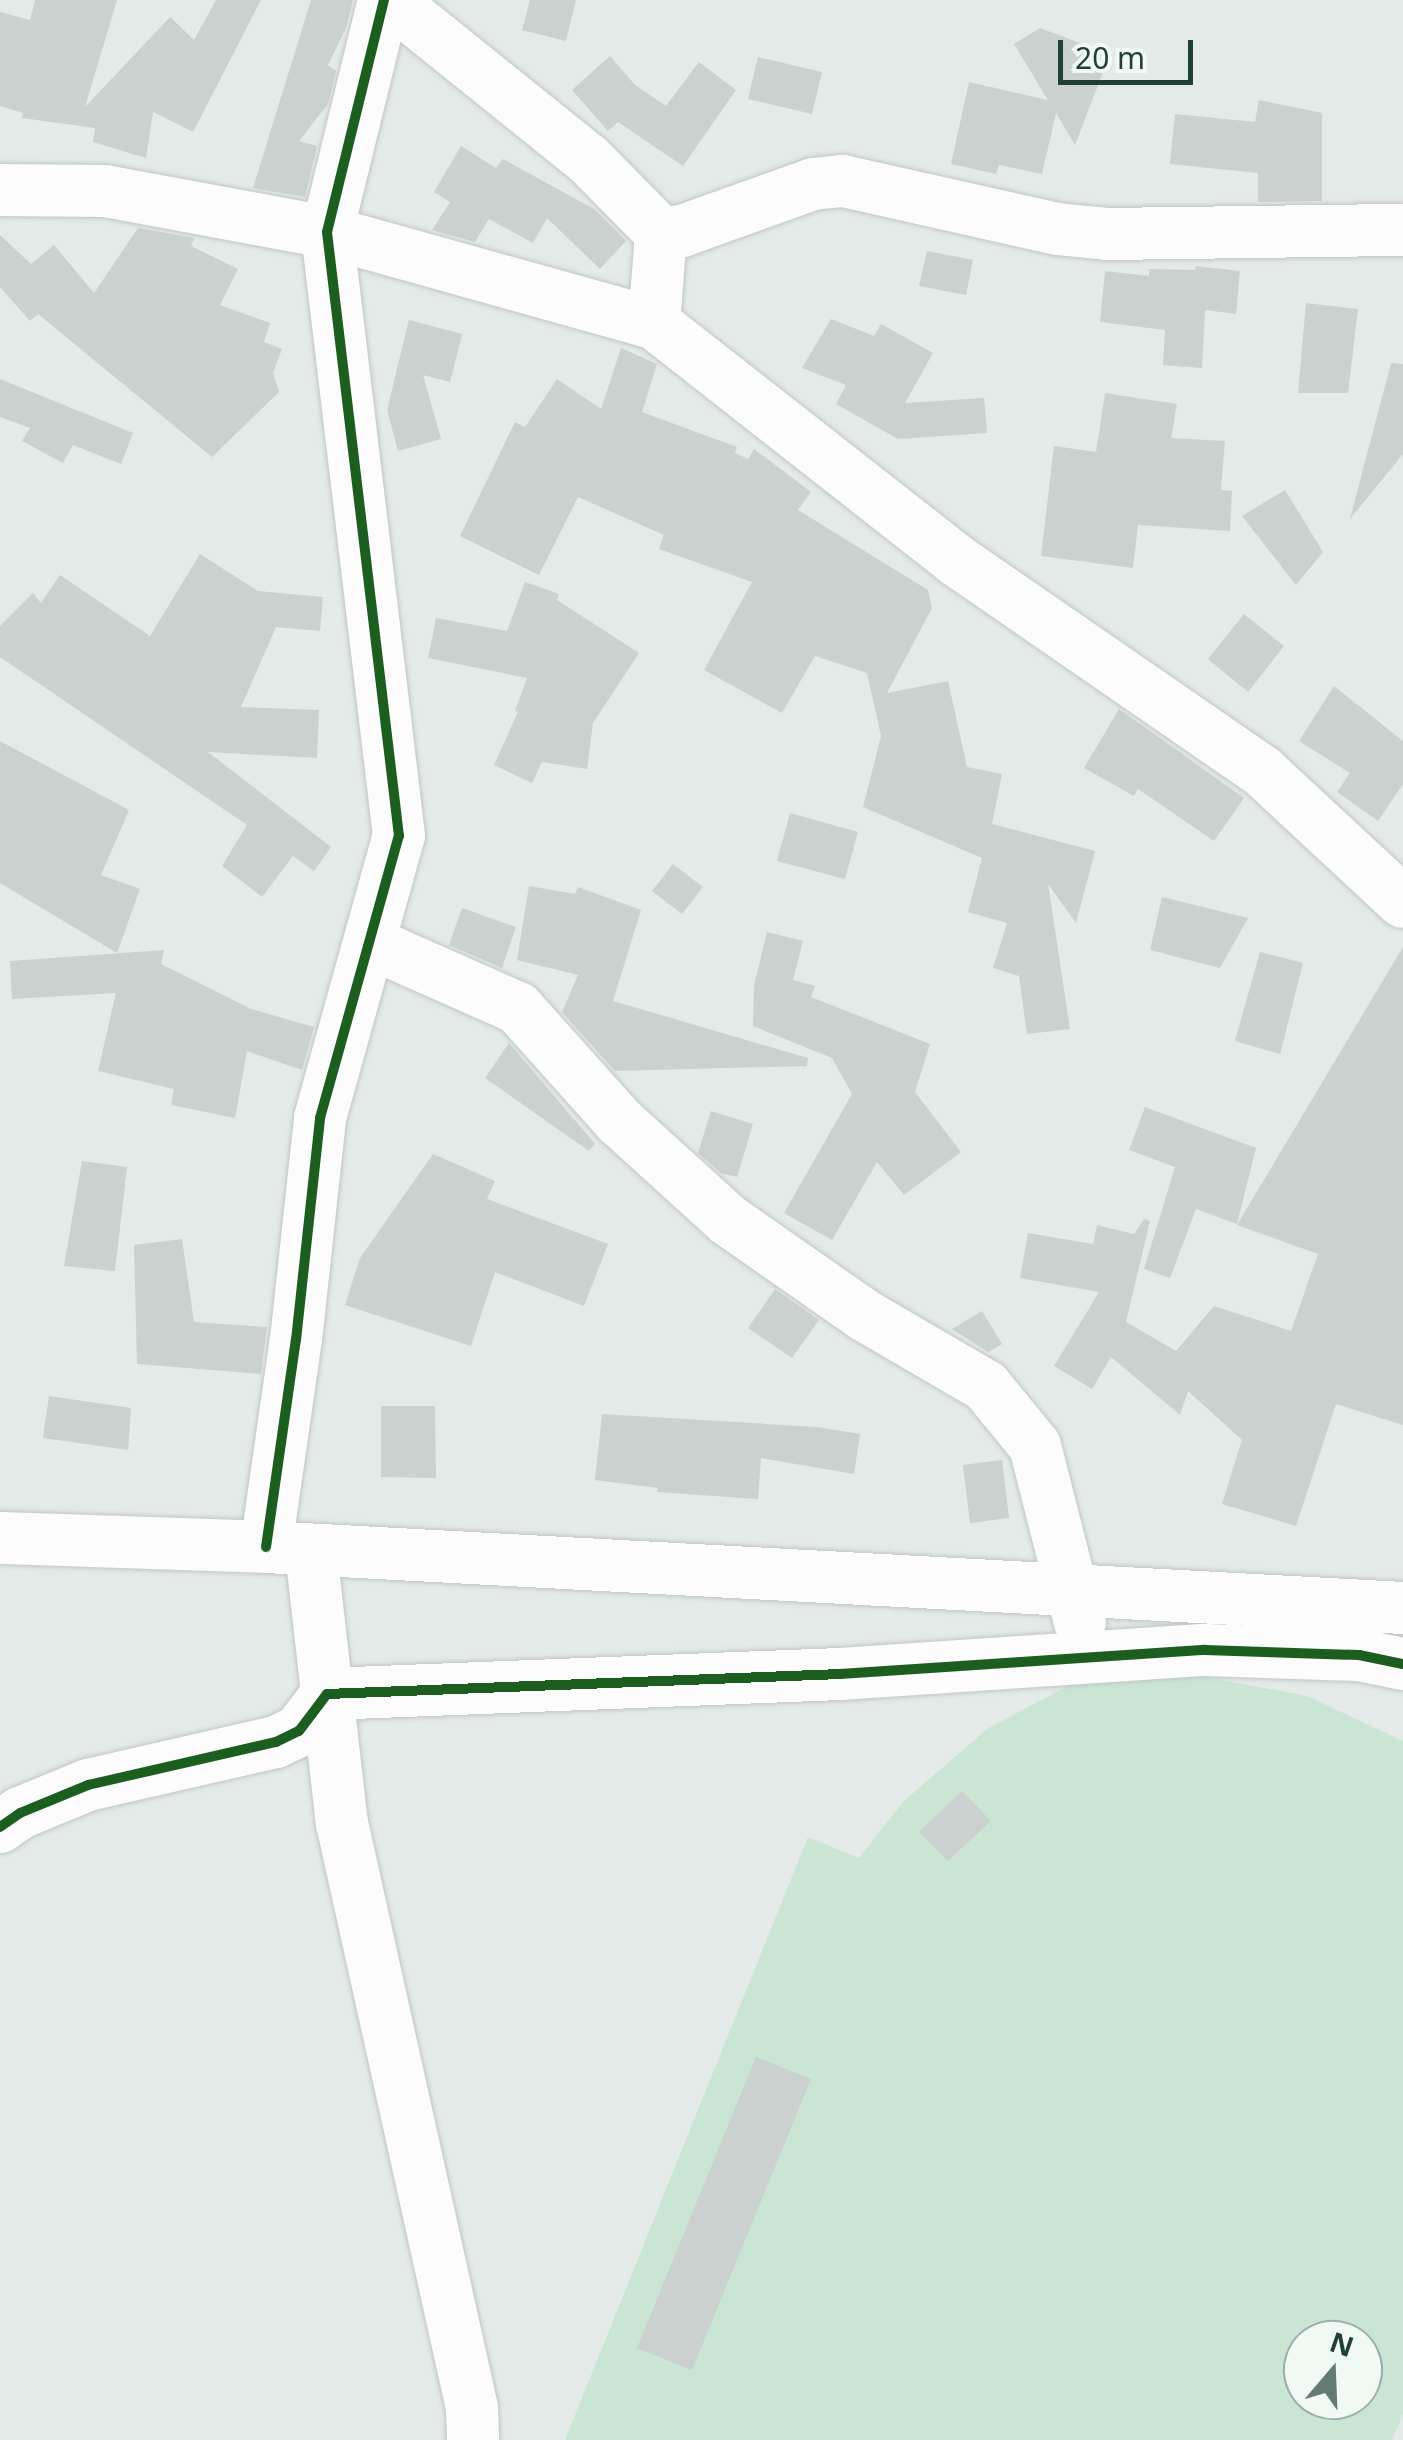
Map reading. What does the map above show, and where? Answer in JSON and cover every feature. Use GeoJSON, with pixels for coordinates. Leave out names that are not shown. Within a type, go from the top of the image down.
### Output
{"type":"FeatureCollection","features":[{"type":"Feature","properties":{"kind":"street"},"geometry":{"type":"LineString","coordinates":[[473,2440],[472,2408],[342,1823],[327,1694],[288,1549],[296,1340],[320,1118],[399,836],[398,796],[327,232],[387,0],[588,158],[662,233],[654,323]]}},
{"type":"Feature","properties":{"kind":"street"},"geometry":{"type":"LineString","coordinates":[[662,233],[682,230],[813,184],[842,181],[1057,228],[1107,234],[1403,230]]}},
{"type":"Feature","properties":{"kind":"street"},"geometry":{"type":"LineString","coordinates":[[0,190],[105,192],[327,232],[654,323],[956,560],[1262,771],[1403,902]]}},
{"type":"Feature","properties":{"kind":"street"},"geometry":{"type":"LineString","coordinates":[[371,943],[518,1008],[619,1120],[728,1220],[864,1315],[986,1386],[1035,1446],[1074,1591],[1086,1658]]}},
{"type":"Feature","properties":{"kind":"street"},"geometry":{"type":"LineString","coordinates":[[0,1538],[288,1549],[1403,1608]]}},
{"type":"Feature","properties":{"kind":"street"},"geometry":{"type":"LineString","coordinates":[[327,1694],[840,1674],[1205,1650],[1359,1655],[1403,1664]]}},
{"type":"Feature","properties":{"kind":"street"},"geometry":{"type":"LineString","coordinates":[[0,1827],[20,1813],[88,1785],[276,1742],[299,1731],[327,1694]]}},
{"type":"Feature","properties":{"kind":"green space"},"geometry":{"type":"Polygon","coordinates":[[[1189,1674],[1307,1696],[1403,1741],[1403,2414],[1392,2440],[565,2440],[808,1837],[859,1858],[903,1802],[987,1729],[1081,1679],[1189,1674]]]}},
{"type":"Feature","properties":{"kind":"building"},"geometry":{"type":"Polygon","coordinates":[[[35,0],[117,0],[85,107],[170,17],[194,40],[216,0],[261,0],[193,132],[153,112],[146,158],[93,142],[95,128],[22,118],[23,113],[0,106],[0,12],[30,20],[35,0]]]}},
{"type":"Feature","properties":{"kind":"building"},"geometry":{"type":"Polygon","coordinates":[[[311,0],[353,0],[346,28],[328,65],[336,71],[328,104],[299,141],[317,146],[305,197],[253,188],[311,0]]]}},
{"type":"Feature","properties":{"kind":"building"},"geometry":{"type":"Polygon","coordinates":[[[530,0],[576,0],[566,41],[522,30],[530,0]]]}},
{"type":"Feature","properties":{"kind":"building"},"geometry":{"type":"Polygon","coordinates":[[[1040,28],[1110,54],[1075,145],[1056,113],[1042,174],[999,165],[996,174],[951,164],[969,82],[1048,100],[1014,44],[1040,28]]]}},
{"type":"Feature","properties":{"kind":"building"},"geometry":{"type":"Polygon","coordinates":[[[610,56],[635,85],[666,106],[699,62],[736,90],[683,166],[618,122],[608,131],[572,90],[610,56]]]}},
{"type":"Feature","properties":{"kind":"building"},"geometry":{"type":"Polygon","coordinates":[[[758,57],[822,72],[812,114],[748,99],[758,57]]]}},
{"type":"Feature","properties":{"kind":"building"},"geometry":{"type":"Polygon","coordinates":[[[1259,100],[1322,113],[1322,201],[1258,202],[1258,173],[1170,164],[1175,114],[1255,122],[1259,100]]]}},
{"type":"Feature","properties":{"kind":"building"},"geometry":{"type":"Polygon","coordinates":[[[461,146],[496,168],[503,159],[594,209],[626,241],[600,269],[547,218],[533,243],[489,219],[475,242],[432,230],[450,202],[434,192],[461,146]]]}},
{"type":"Feature","properties":{"kind":"building"},"geometry":{"type":"Polygon","coordinates":[[[138,228],[194,238],[191,246],[238,269],[220,305],[270,323],[264,342],[282,349],[273,373],[279,392],[212,457],[38,314],[30,321],[0,287],[0,235],[31,264],[54,245],[94,293],[138,228]]]}},
{"type":"Feature","properties":{"kind":"building"},"geometry":{"type":"Polygon","coordinates":[[[927,251],[973,260],[966,295],[919,286],[927,251]]]}},
{"type":"Feature","properties":{"kind":"building"},"geometry":{"type":"Polygon","coordinates":[[[1196,266],[1240,271],[1236,314],[1205,310],[1202,368],[1163,365],[1165,330],[1100,322],[1105,271],[1149,276],[1149,269],[1195,270],[1196,266]]]}},
{"type":"Feature","properties":{"kind":"building"},"geometry":{"type":"Polygon","coordinates":[[[1306,303],[1358,309],[1348,393],[1298,393],[1306,303]]]}},
{"type":"Feature","properties":{"kind":"building"},"geometry":{"type":"Polygon","coordinates":[[[831,319],[874,336],[881,324],[933,353],[905,403],[984,398],[987,433],[898,439],[836,404],[846,385],[802,368],[831,319]]]}},
{"type":"Feature","properties":{"kind":"building"},"geometry":{"type":"Polygon","coordinates":[[[409,320],[462,334],[450,382],[423,375],[441,439],[398,451],[387,410],[409,320]]]}},
{"type":"Feature","properties":{"kind":"building"},"geometry":{"type":"Polygon","coordinates":[[[621,348],[657,364],[642,412],[737,447],[735,453],[748,459],[754,449],[811,492],[798,510],[928,590],[932,608],[887,693],[948,681],[967,767],[1002,774],[992,824],[1095,851],[1076,923],[1048,884],[1070,1029],[1027,1034],[1019,976],[993,968],[1007,923],[968,912],[982,858],[863,807],[881,736],[867,673],[815,656],[782,713],[704,670],[752,582],[659,549],[664,535],[578,497],[539,575],[460,536],[515,422],[525,427],[557,379],[601,409],[621,348]]]}},
{"type":"Feature","properties":{"kind":"building"},"geometry":{"type":"Polygon","coordinates":[[[1391,363],[1403,364],[1403,454],[1350,519],[1391,363]]]}},
{"type":"Feature","properties":{"kind":"building"},"geometry":{"type":"Polygon","coordinates":[[[0,379],[133,433],[121,464],[73,445],[63,463],[22,441],[30,428],[0,417],[0,379]]]}},
{"type":"Feature","properties":{"kind":"building"},"geometry":{"type":"Polygon","coordinates":[[[1105,393],[1177,404],[1171,438],[1225,441],[1221,490],[1232,491],[1230,531],[1138,525],[1133,568],[1041,556],[1054,446],[1096,452],[1105,393]]]}},
{"type":"Feature","properties":{"kind":"building"},"geometry":{"type":"Polygon","coordinates":[[[1285,490],[1323,552],[1296,585],[1242,516],[1285,490]]]}},
{"type":"Feature","properties":{"kind":"building"},"geometry":{"type":"Polygon","coordinates":[[[200,554],[258,591],[323,597],[320,631],[276,627],[241,707],[319,710],[317,758],[208,752],[331,847],[314,871],[293,856],[262,897],[222,866],[247,825],[0,657],[0,626],[33,593],[41,603],[60,575],[150,636],[200,554]]]}},
{"type":"Feature","properties":{"kind":"building"},"geometry":{"type":"Polygon","coordinates":[[[525,582],[559,594],[557,600],[639,653],[593,723],[587,769],[542,762],[532,783],[494,765],[518,712],[515,711],[527,678],[428,658],[436,618],[507,631],[525,582]]]}},
{"type":"Feature","properties":{"kind":"building"},"geometry":{"type":"Polygon","coordinates":[[[1244,614],[1284,646],[1248,692],[1208,659],[1244,614]]]}},
{"type":"Feature","properties":{"kind":"building"},"geometry":{"type":"Polygon","coordinates":[[[1334,686],[1403,741],[1403,784],[1378,821],[1337,792],[1350,773],[1299,741],[1334,686]]]}},
{"type":"Feature","properties":{"kind":"building"},"geometry":{"type":"Polygon","coordinates":[[[1119,709],[1244,798],[1214,841],[1138,789],[1134,796],[1084,768],[1119,709]]]}},
{"type":"Feature","properties":{"kind":"building"},"geometry":{"type":"Polygon","coordinates":[[[0,741],[129,810],[101,875],[140,889],[117,953],[0,883],[0,741]]]}},
{"type":"Feature","properties":{"kind":"building"},"geometry":{"type":"Polygon","coordinates":[[[790,813],[858,832],[845,879],[777,861],[790,813]]]}},
{"type":"Feature","properties":{"kind":"building"},"geometry":{"type":"Polygon","coordinates":[[[673,864],[703,887],[682,914],[652,891],[673,864]]]}},
{"type":"Feature","properties":{"kind":"building"},"geometry":{"type":"Polygon","coordinates":[[[529,886],[575,894],[578,887],[641,910],[613,1001],[808,1058],[807,1066],[615,1071],[562,1012],[578,975],[517,960],[529,886]]]}},
{"type":"Feature","properties":{"kind":"building"},"geometry":{"type":"Polygon","coordinates":[[[1162,897],[1248,918],[1220,968],[1150,950],[1162,897]]]}},
{"type":"Feature","properties":{"kind":"building"},"geometry":{"type":"Polygon","coordinates":[[[462,908],[516,927],[502,968],[449,945],[462,908]]]}},
{"type":"Feature","properties":{"kind":"building"},"geometry":{"type":"Polygon","coordinates":[[[767,932],[803,941],[793,980],[815,986],[811,997],[930,1044],[915,1092],[961,1152],[904,1195],[877,1162],[832,1240],[784,1213],[852,1094],[832,1058],[753,1026],[754,986],[767,932]]]}},
{"type":"Feature","properties":{"kind":"building"},"geometry":{"type":"Polygon","coordinates":[[[1403,947],[1403,1425],[1336,1404],[1296,1526],[1222,1504],[1242,1440],[1188,1391],[1180,1415],[1111,1357],[1092,1389],[1054,1366],[1099,1292],[1020,1278],[1028,1233],[1093,1244],[1097,1225],[1134,1234],[1144,1219],[1150,1221],[1126,1322],[1176,1351],[1214,1306],[1291,1331],[1318,1254],[1237,1225],[1403,947]]]}},
{"type":"Feature","properties":{"kind":"building"},"geometry":{"type":"Polygon","coordinates":[[[164,950],[161,964],[251,1009],[314,1027],[302,1070],[247,1051],[235,1118],[171,1105],[174,1089],[98,1071],[116,993],[12,999],[10,961],[164,950]]]}},
{"type":"Feature","properties":{"kind":"building"},"geometry":{"type":"Polygon","coordinates":[[[1260,952],[1303,963],[1280,1054],[1235,1041],[1260,952]]]}},
{"type":"Feature","properties":{"kind":"building"},"geometry":{"type":"Polygon","coordinates":[[[509,1043],[595,1144],[589,1151],[485,1078],[509,1043]]]}},
{"type":"Feature","properties":{"kind":"building"},"geometry":{"type":"Polygon","coordinates":[[[1145,1107],[1256,1148],[1237,1224],[1196,1209],[1170,1278],[1144,1269],[1175,1167],[1129,1150],[1145,1107]]]}},
{"type":"Feature","properties":{"kind":"building"},"geometry":{"type":"Polygon","coordinates":[[[711,1111],[753,1124],[737,1177],[721,1173],[698,1153],[711,1111]]]}},
{"type":"Feature","properties":{"kind":"building"},"geometry":{"type":"Polygon","coordinates":[[[433,1154],[495,1181],[487,1199],[608,1244],[584,1306],[495,1272],[471,1346],[345,1305],[360,1258],[433,1154]]]}},
{"type":"Feature","properties":{"kind":"building"},"geometry":{"type":"Polygon","coordinates":[[[82,1161],[127,1167],[115,1271],[64,1266],[82,1161]]]}},
{"type":"Feature","properties":{"kind":"building"},"geometry":{"type":"Polygon","coordinates":[[[182,1239],[194,1322],[267,1327],[261,1374],[137,1364],[134,1245],[182,1239]]]}},
{"type":"Feature","properties":{"kind":"building"},"geometry":{"type":"Polygon","coordinates":[[[775,1289],[819,1320],[792,1358],[748,1328],[775,1289]]]}},
{"type":"Feature","properties":{"kind":"building"},"geometry":{"type":"Polygon","coordinates":[[[982,1311],[1002,1344],[988,1352],[952,1329],[982,1311]]]}},
{"type":"Feature","properties":{"kind":"building"},"geometry":{"type":"Polygon","coordinates":[[[49,1396],[131,1408],[128,1450],[43,1438],[49,1396]]]}},
{"type":"Feature","properties":{"kind":"building"},"geometry":{"type":"Polygon","coordinates":[[[381,1406],[435,1406],[436,1478],[381,1477],[381,1406]]]}},
{"type":"Feature","properties":{"kind":"building"},"geometry":{"type":"Polygon","coordinates":[[[602,1414],[817,1427],[860,1434],[854,1474],[761,1458],[758,1499],[657,1492],[658,1488],[595,1480],[602,1414]]]}},
{"type":"Feature","properties":{"kind":"building"},"geometry":{"type":"Polygon","coordinates":[[[1002,1460],[1009,1518],[970,1523],[963,1465],[1002,1460]]]}},
{"type":"Feature","properties":{"kind":"building"},"geometry":{"type":"Polygon","coordinates":[[[962,1791],[991,1821],[948,1861],[919,1832],[962,1791]]]}},
{"type":"Feature","properties":{"kind":"building"},"geometry":{"type":"Polygon","coordinates":[[[756,2057],[811,2079],[692,2370],[637,2348],[756,2057]]]}},
{"type":"Feature","properties":{"kind":"cycle path"},"geometry":{"type":"LineString","coordinates":[[266,1547],[296,1340],[320,1118],[399,836],[327,232],[384,0]]}},
{"type":"Feature","properties":{"kind":"cycle path"},"geometry":{"type":"LineString","coordinates":[[0,1827],[20,1813],[88,1785],[276,1742],[299,1731],[327,1694],[840,1674],[1205,1650],[1359,1655],[1403,1664]]}}]}
